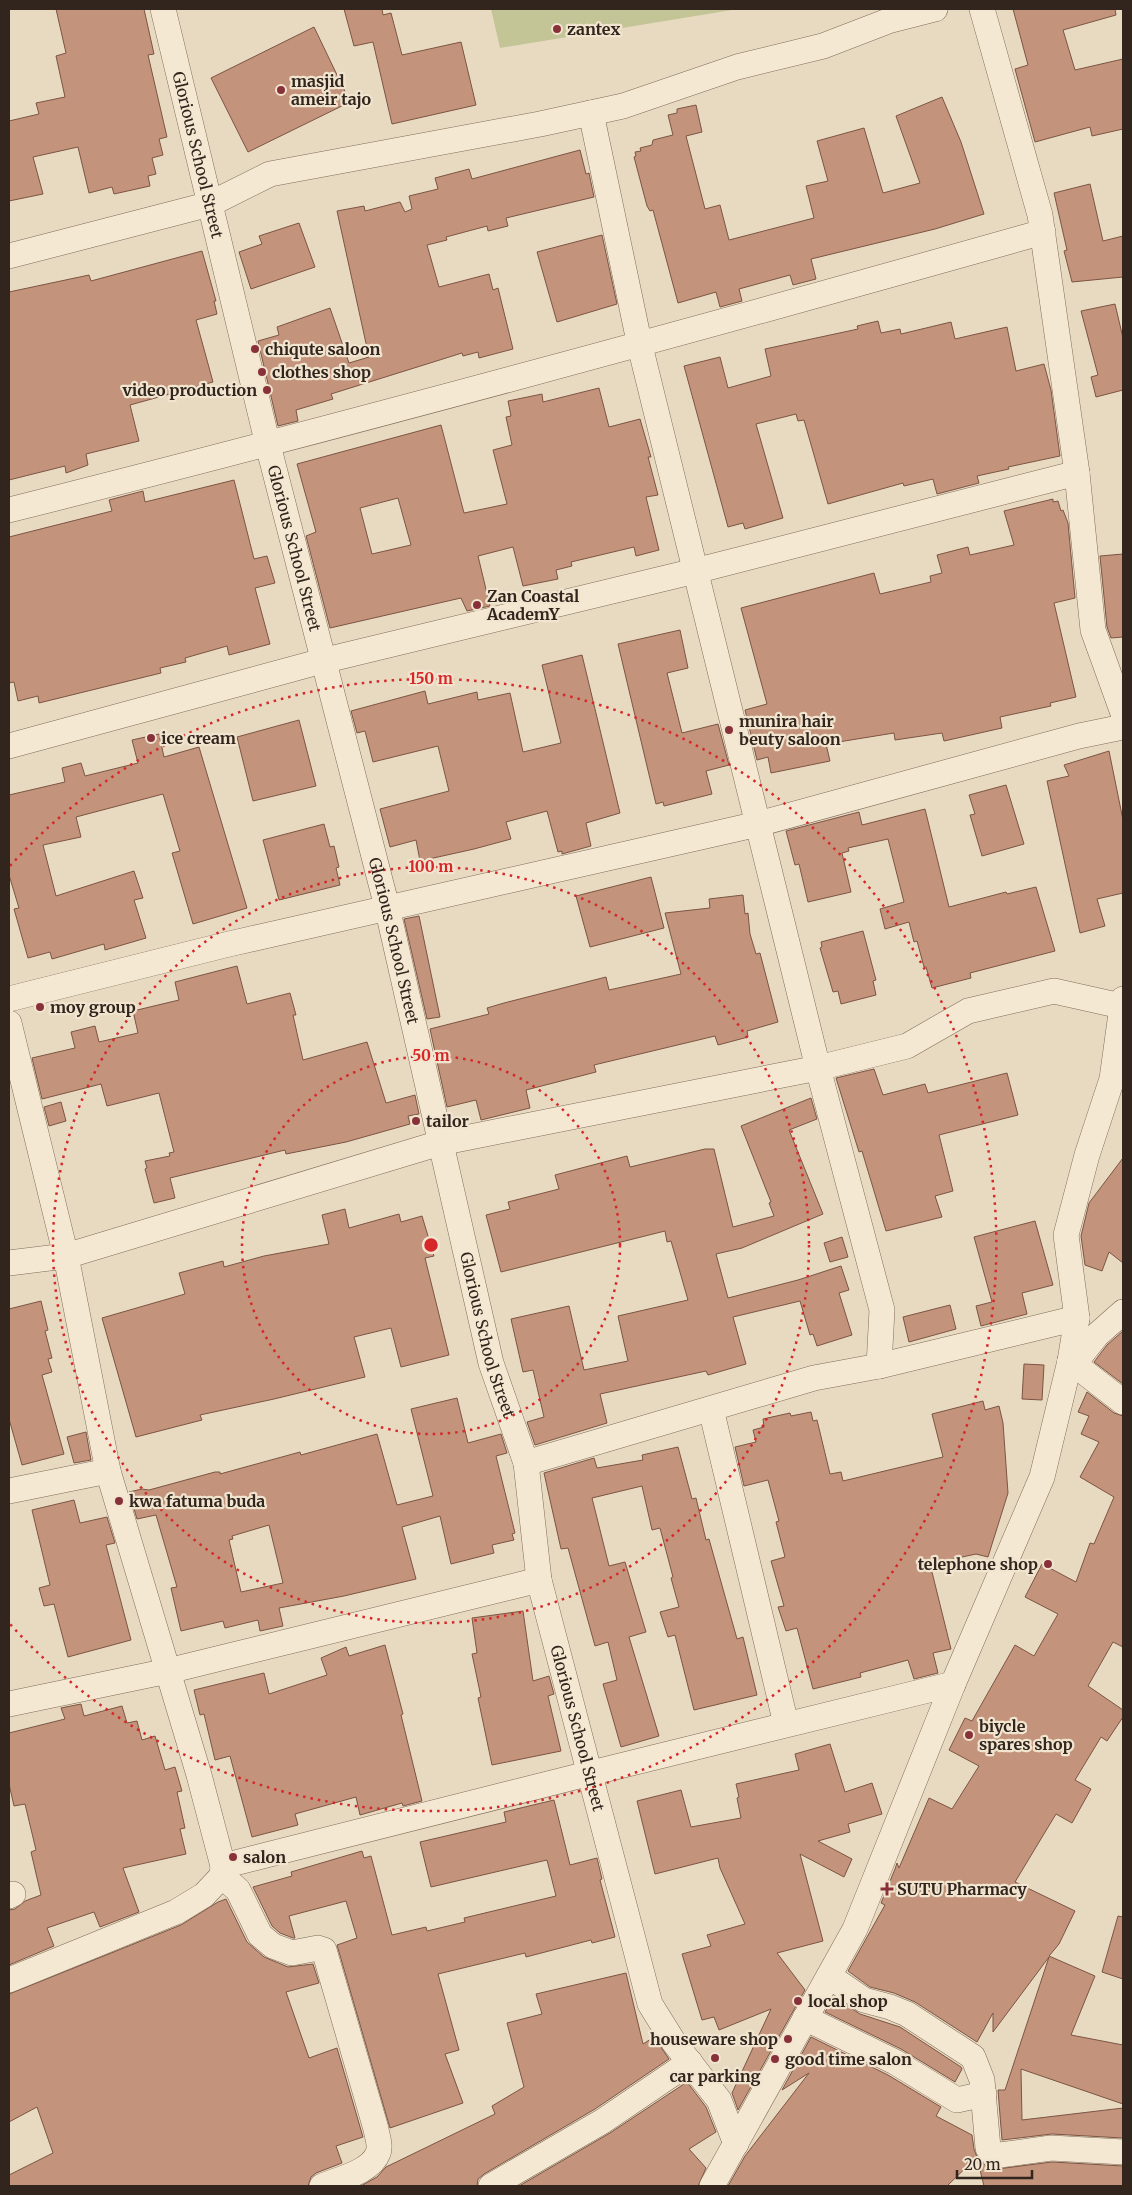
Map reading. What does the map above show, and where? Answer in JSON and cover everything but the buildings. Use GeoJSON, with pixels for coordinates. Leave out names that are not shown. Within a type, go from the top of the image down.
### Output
{"type":"FeatureCollection","features":[{"type":"Feature","properties":{"kind":"street"},"geometry":{"type":"LineString","coordinates":[[9,256],[210,204],[270,174],[623,106],[737,67],[822,46],[888,21],[934,9]]}},
{"type":"Feature","properties":{"kind":"street"},"geometry":{"type":"LineString","coordinates":[[982,9],[1043,232],[1077,473],[1093,630],[1123,713]]}},
{"type":"Feature","properties":{"kind":"street","name":"Glorious School Street"},"geometry":{"type":"LineString","coordinates":[[172,12],[210,204],[322,661],[387,907],[491,1363],[526,1463],[539,1580],[591,1772],[650,2004],[719,2100],[736,2144]]}},
{"type":"Feature","properties":{"kind":"street"},"geometry":{"type":"LineString","coordinates":[[591,113],[640,346],[818,1068],[882,1310],[879,1366]]}},
{"type":"Feature","properties":{"kind":"street"},"geometry":{"type":"LineString","coordinates":[[9,510],[268,445],[640,346],[1043,232]]}},
{"type":"Feature","properties":{"kind":"street"},"geometry":{"type":"LineString","coordinates":[[9,746],[322,661],[695,571],[1077,473]]}},
{"type":"Feature","properties":{"kind":"street"},"geometry":{"type":"LineString","coordinates":[[9,999],[387,907],[758,824],[1069,739],[1123,728]]}},
{"type":"Feature","properties":{"kind":"street"},"geometry":{"type":"LineString","coordinates":[[9,1263],[66,1256],[440,1143],[818,1068],[907,1046],[968,1011],[1054,991],[1122,1003],[1112,1079],[1087,1155],[1066,1235],[1077,1318],[1070,1361],[1042,1477],[953,1684],[855,1929],[712,2186]]}},
{"type":"Feature","properties":{"kind":"street"},"geometry":{"type":"LineString","coordinates":[[9,1023],[66,1256],[108,1471],[199,1775],[222,1871],[238,1890],[260,1935],[273,1946],[292,1953],[318,1948],[324,1950],[376,2129],[379,2151],[373,2161],[359,2171],[322,2186]]}},
{"type":"Feature","properties":{"kind":"street"},"geometry":{"type":"LineString","coordinates":[[1070,1361],[1080,1355],[1097,1335],[1123,1312]]}},
{"type":"Feature","properties":{"kind":"street"},"geometry":{"type":"LineString","coordinates":[[526,1463],[814,1378],[879,1366],[1077,1318]]}},
{"type":"Feature","properties":{"kind":"street"},"geometry":{"type":"LineString","coordinates":[[1070,1361],[1123,1402]]}},
{"type":"Feature","properties":{"kind":"street"},"geometry":{"type":"LineString","coordinates":[[711,1409],[786,1724]]}},
{"type":"Feature","properties":{"kind":"street"},"geometry":{"type":"LineString","coordinates":[[9,1491],[108,1471]]}},
{"type":"Feature","properties":{"kind":"street"},"geometry":{"type":"LineString","coordinates":[[9,1704],[168,1671],[539,1580]]}},
{"type":"Feature","properties":{"kind":"street"},"geometry":{"type":"LineString","coordinates":[[9,1980],[176,1912],[204,1895],[222,1871],[591,1772],[953,1684]]}},
{"type":"Feature","properties":{"kind":"street"},"geometry":{"type":"LineString","coordinates":[[829,1976],[864,2000],[907,2014],[973,2058],[982,2080],[988,2148],[992,2153],[1000,2155],[1051,2148],[1123,2152]]}},
{"type":"Feature","properties":{"kind":"street"},"geometry":{"type":"LineString","coordinates":[[805,2018],[895,2062],[957,2100],[984,2094]]}},
{"type":"Feature","properties":{"kind":"street"},"geometry":{"type":"LineString","coordinates":[[490,2186],[602,2120],[690,2062]]}},
{"type":"Feature","properties":{"kind":"green space","name":"zantex"},"geometry":{"type":"Polygon","coordinates":[[[491,9],[738,9],[500,48],[491,9]]]}},
{"type":"Feature","properties":{"kind":"place","name":"zantex"},"geometry":{"type":"Point","coordinates":[557,29]}},
{"type":"Feature","properties":{"kind":"place","name":"masjid ameir tajo"},"geometry":{"type":"Point","coordinates":[281,90]}},
{"type":"Feature","properties":{"kind":"place","name":"chiqute saloon"},"geometry":{"type":"Point","coordinates":[255,349]}},
{"type":"Feature","properties":{"kind":"place","name":"clothes shop"},"geometry":{"type":"Point","coordinates":[262,372]}},
{"type":"Feature","properties":{"kind":"place","name":"video production"},"geometry":{"type":"Point","coordinates":[267,390]}},
{"type":"Feature","properties":{"kind":"place","name":"Zan Coastal AcademY"},"geometry":{"type":"Point","coordinates":[477,605]}},
{"type":"Feature","properties":{"kind":"place","name":"munira hair beuty saloon"},"geometry":{"type":"Point","coordinates":[729,730]}},
{"type":"Feature","properties":{"kind":"place","name":"ice cream"},"geometry":{"type":"Point","coordinates":[151,738]}},
{"type":"Feature","properties":{"kind":"place","name":"moy group"},"geometry":{"type":"Point","coordinates":[40,1007]}},
{"type":"Feature","properties":{"kind":"place","name":"tailor"},"geometry":{"type":"Point","coordinates":[416,1121]}},
{"type":"Feature","properties":{"kind":"place","name":"kwa fatuma buda"},"geometry":{"type":"Point","coordinates":[119,1501]}},
{"type":"Feature","properties":{"kind":"place","name":"telephone shop"},"geometry":{"type":"Point","coordinates":[1048,1564]}},
{"type":"Feature","properties":{"kind":"place","name":"biycle spares shop"},"geometry":{"type":"Point","coordinates":[969,1735]}},
{"type":"Feature","properties":{"kind":"place","name":"salon"},"geometry":{"type":"Point","coordinates":[233,1857]}},
{"type":"Feature","properties":{"kind":"place","name":"SUTU Pharmacy"},"geometry":{"type":"Point","coordinates":[887,1889]}},
{"type":"Feature","properties":{"kind":"place","name":"local shop"},"geometry":{"type":"Point","coordinates":[798,2001]}},
{"type":"Feature","properties":{"kind":"place","name":"houseware shop"},"geometry":{"type":"Point","coordinates":[788,2039]}},
{"type":"Feature","properties":{"kind":"place","name":"car parking"},"geometry":{"type":"Point","coordinates":[715,2058]}},
{"type":"Feature","properties":{"kind":"place","name":"good time salon"},"geometry":{"type":"Point","coordinates":[775,2059]}}]}
